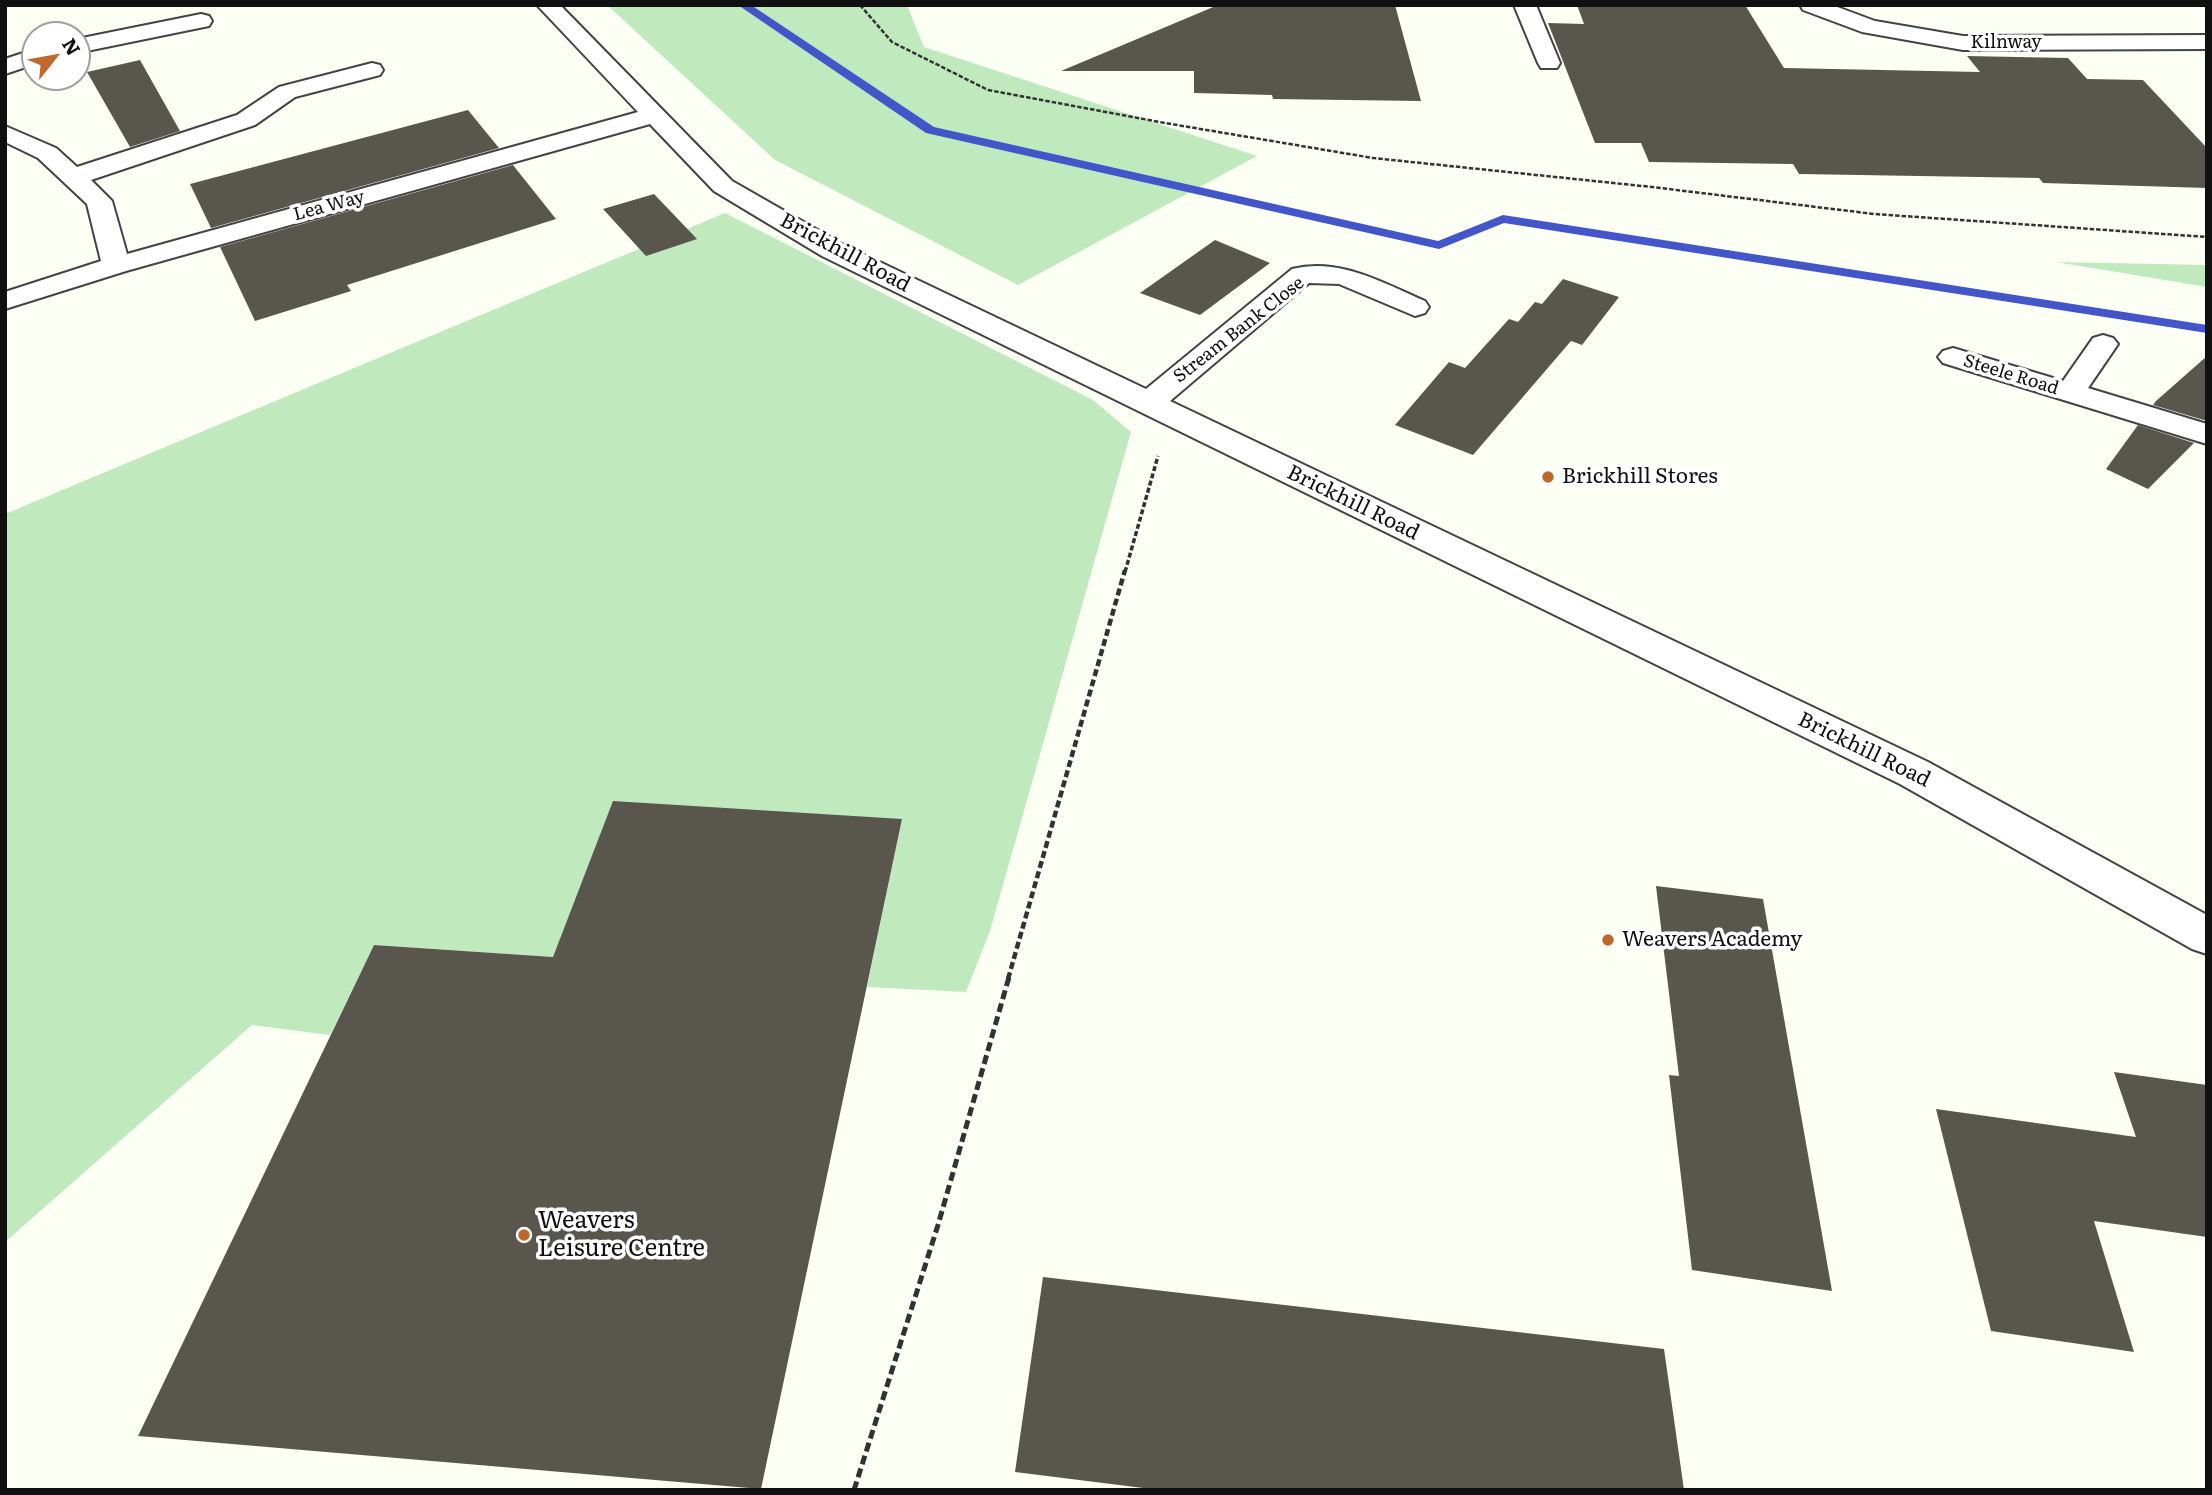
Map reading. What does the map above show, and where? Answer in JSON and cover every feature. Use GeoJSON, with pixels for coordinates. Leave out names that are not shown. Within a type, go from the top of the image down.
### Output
{"type":"FeatureCollection","features":[{"type":"Feature","properties":{"kind":"street","name":"Brickhill Road"},"geometry":{"type":"LineString","coordinates":[[548,5],[723,186],[832,250],[1158,410],[1914,773],[2207,936]]}},
{"type":"Feature","properties":{"kind":"street"},"geometry":{"type":"LineString","coordinates":[[1525,5],[1549,63]]}},
{"type":"Feature","properties":{"kind":"street","name":"Kilnway"},"geometry":{"type":"LineString","coordinates":[[1811,5],[1870,27],[1963,43],[2207,42]]}},
{"type":"Feature","properties":{"kind":"street"},"geometry":{"type":"LineString","coordinates":[[91,43],[201,20]]}},
{"type":"Feature","properties":{"kind":"street"},"geometry":{"type":"LineString","coordinates":[[73,177],[246,120],[286,92],[372,70]]}},
{"type":"Feature","properties":{"kind":"street","name":"Lea Way"},"geometry":{"type":"LineString","coordinates":[[5,301],[116,265],[655,116]]}},
{"type":"Feature","properties":{"kind":"street"},"geometry":{"type":"LineString","coordinates":[[5,133],[47,153],[99,201],[116,265]]}},
{"type":"Feature","properties":{"kind":"street","name":"Stream Bank Close"},"geometry":{"type":"LineString","coordinates":[[1158,410],[1302,275],[1343,276],[1415,307]]}},
{"type":"Feature","properties":{"kind":"street","name":"Steele Road"},"geometry":{"type":"LineString","coordinates":[[2070,393],[2103,344]]}},
{"type":"Feature","properties":{"kind":"street","name":"Steele Road"},"geometry":{"type":"LineString","coordinates":[[1953,357],[2207,435]]}},
{"type":"Feature","properties":{"kind":"path"},"geometry":{"type":"LineString","coordinates":[[860,5],[892,42],[988,90],[1165,123],[1373,158],[1652,187],[1874,214],[2207,237]]}},
{"type":"Feature","properties":{"kind":"path"},"geometry":{"type":"LineString","coordinates":[[854,1490],[938,1224],[1158,410]]}},
{"type":"Feature","properties":{"kind":"green space"},"geometry":{"type":"Polygon","coordinates":[[[607,5],[907,5],[924,47],[1257,156],[1018,285],[775,160],[607,5]]]}},
{"type":"Feature","properties":{"kind":"green space"},"geometry":{"type":"Polygon","coordinates":[[[725,213],[1093,400],[1131,432],[990,931],[966,992],[867,987],[902,819],[553,957],[374,945],[330,1035],[252,1025],[5,1242],[5,514],[725,213]]]}},
{"type":"Feature","properties":{"kind":"green space"},"geometry":{"type":"Polygon","coordinates":[[[2056,262],[2207,265],[2207,287],[2056,262]]]}},
{"type":"Feature","properties":{"kind":"building"},"geometry":{"type":"Polygon","coordinates":[[[1218,5],[1395,5],[1421,101],[1273,99],[1272,95],[1194,93],[1194,71],[1061,71],[1218,5]]]}},
{"type":"Feature","properties":{"kind":"building"},"geometry":{"type":"Polygon","coordinates":[[[1577,5],[1745,5],[1784,68],[1980,72],[1967,56],[2068,58],[2087,79],[2143,80],[2207,148],[2207,188],[2043,183],[2039,178],[1799,174],[1793,164],[1649,162],[1641,143],[1595,143],[1548,23],[1584,24],[1577,5]]]}},
{"type":"Feature","properties":{"kind":"building"},"geometry":{"type":"Polygon","coordinates":[[[140,60],[180,131],[130,147],[91,79],[91,71],[140,60]]]}},
{"type":"Feature","properties":{"kind":"building"},"geometry":{"type":"Polygon","coordinates":[[[468,110],[499,148],[211,228],[190,184],[468,110]]]}},
{"type":"Feature","properties":{"kind":"building"},"geometry":{"type":"Polygon","coordinates":[[[513,165],[556,219],[347,285],[351,291],[255,321],[220,247],[513,165]]]}},
{"type":"Feature","properties":{"kind":"building"},"geometry":{"type":"Polygon","coordinates":[[[654,194],[697,239],[646,256],[603,209],[654,194]]]}},
{"type":"Feature","properties":{"kind":"building"},"geometry":{"type":"Polygon","coordinates":[[[1215,240],[1270,263],[1200,315],[1140,293],[1215,240]]]}},
{"type":"Feature","properties":{"kind":"building"},"geometry":{"type":"Polygon","coordinates":[[[1563,279],[1619,297],[1582,345],[1571,341],[1473,455],[1395,425],[1449,362],[1465,368],[1509,319],[1518,322],[1535,302],[1542,304],[1563,279]]]}},
{"type":"Feature","properties":{"kind":"building"},"geometry":{"type":"Polygon","coordinates":[[[2207,356],[2207,421],[2153,405],[2156,401],[2207,356]]]}},
{"type":"Feature","properties":{"kind":"building"},"geometry":{"type":"Polygon","coordinates":[[[2138,425],[2194,443],[2148,489],[2106,469],[2138,425]]]}},
{"type":"Feature","properties":{"kind":"building","name":"Weavers Leisure Centre"},"geometry":{"type":"Polygon","coordinates":[[[613,801],[902,819],[761,1489],[138,1436],[374,945],[553,957],[613,801]]]}},
{"type":"Feature","properties":{"kind":"building"},"geometry":{"type":"Polygon","coordinates":[[[1656,886],[1763,899],[1832,1291],[1692,1270],[1669,1075],[1679,1076],[1656,886]]]}},
{"type":"Feature","properties":{"kind":"building"},"geometry":{"type":"Polygon","coordinates":[[[2114,1072],[2207,1085],[2207,1237],[2094,1221],[2134,1352],[1991,1331],[1936,1109],[2136,1137],[2114,1072]]]}},
{"type":"Feature","properties":{"kind":"building"},"geometry":{"type":"Polygon","coordinates":[[[1043,1277],[1664,1349],[1684,1490],[1159,1490],[1015,1472],[1043,1277]]]}},
{"type":"Feature","properties":{"kind":"waterway"},"geometry":{"type":"LineString","coordinates":[[743,5],[930,130],[1439,245],[1503,219],[2207,329]]}},
{"type":"Feature","properties":{"kind":"place","name":"Brickhill Stores"},"geometry":{"type":"Point","coordinates":[1548,477]}},
{"type":"Feature","properties":{"kind":"place","name":"Weavers Academy"},"geometry":{"type":"Point","coordinates":[1608,940]}},
{"type":"Feature","properties":{"kind":"place","name":"Weavers Leisure Centre"},"geometry":{"type":"Point","coordinates":[524,1235]}}]}
